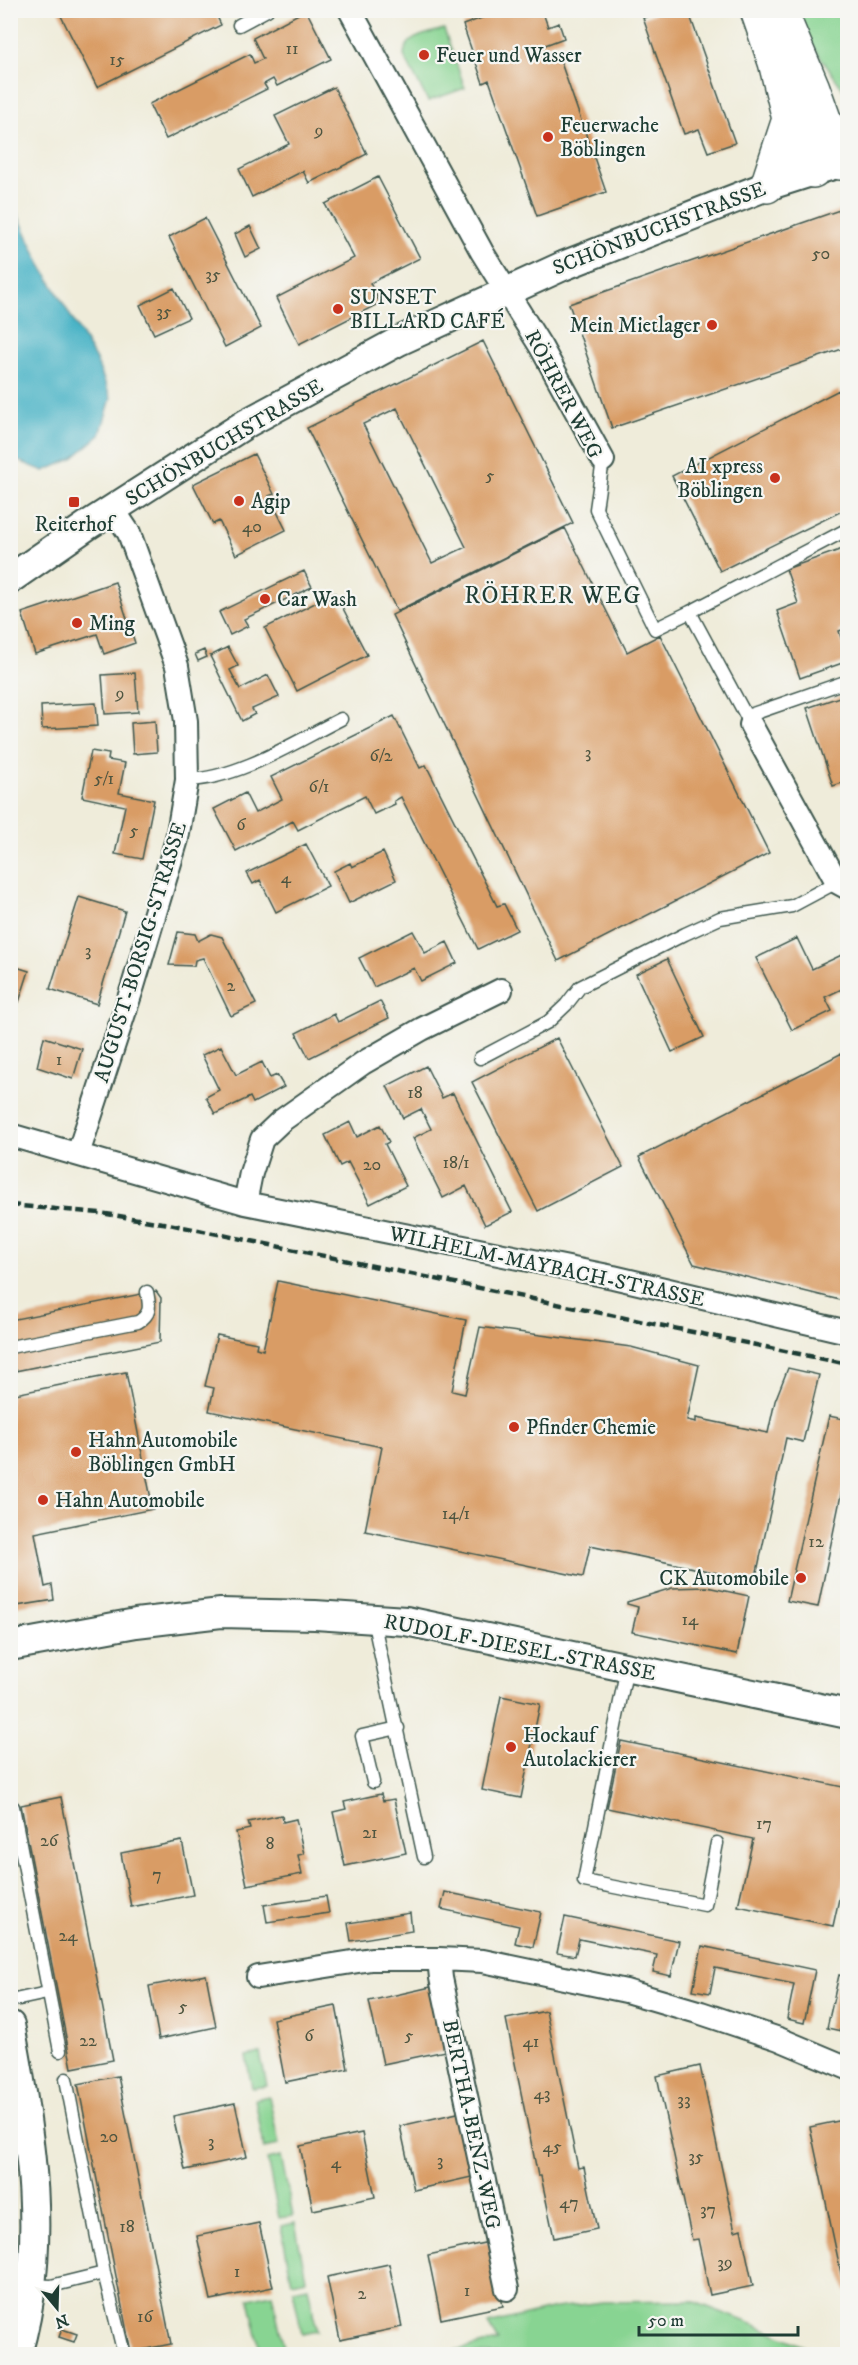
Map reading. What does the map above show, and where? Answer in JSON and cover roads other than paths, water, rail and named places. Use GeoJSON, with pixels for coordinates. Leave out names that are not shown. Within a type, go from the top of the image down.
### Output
{"type":"FeatureCollection","features":[{"type":"Feature","properties":{"kind":"main road"},"geometry":{"type":"LineString","coordinates":[[757,10],[775,62],[789,119],[834,165]]}},
{"type":"Feature","properties":{"kind":"main road"},"geometry":{"type":"LineString","coordinates":[[780,10],[813,88],[834,165]]}},
{"type":"Feature","properties":{"kind":"main road"},"geometry":{"type":"LineString","coordinates":[[813,88],[848,109]]}},
{"type":"Feature","properties":{"kind":"main road"},"geometry":{"type":"LineString","coordinates":[[767,186],[789,119]]}},
{"type":"Feature","properties":{"kind":"street","name":"RÖHRER WEG"},"geometry":{"type":"LineString","coordinates":[[350,10],[482,252],[541,347],[603,460]]}},
{"type":"Feature","properties":{"kind":"street","name":"SCHÖNBUCHSTRASSE"},"geometry":{"type":"LineString","coordinates":[[10,579],[113,509],[257,417],[399,341],[563,266],[767,186],[834,165]]}},
{"type":"Feature","properties":{"kind":"street","name":"AUGUST-BORSIG-STRASSE"},"geometry":{"type":"LineString","coordinates":[[78,1154],[134,986],[177,839],[187,780],[186,721],[177,666],[129,532],[113,509]]}},
{"type":"Feature","properties":{"kind":"street"},"geometry":{"type":"LineString","coordinates":[[749,720],[842,885]]}},
{"type":"Feature","properties":{"kind":"street"},"geometry":{"type":"LineString","coordinates":[[245,1203],[251,1173],[262,1139],[281,1121],[363,1063],[422,1029],[501,990]]}},
{"type":"Feature","properties":{"kind":"street","name":"WILHELM-MAYBACH-STRASSE"},"geometry":{"type":"LineString","coordinates":[[10,1135],[245,1203],[613,1277],[848,1332]]}},
{"type":"Feature","properties":{"kind":"street","name":"RUDOLF-DIESEL-STRASSE"},"geometry":{"type":"LineString","coordinates":[[10,1646],[136,1623],[221,1613],[315,1615],[406,1621],[848,1714]]}},
{"type":"Feature","properties":{"kind":"street"},"geometry":{"type":"LineString","coordinates":[[258,1977],[371,1959],[439,1959],[483,1962],[626,1991],[779,2039],[848,2068]]}},
{"type":"Feature","properties":{"kind":"street","name":"BERTHA-BENZ-WEG"},"geometry":{"type":"LineString","coordinates":[[439,1959],[507,2289]]}},
{"type":"Feature","properties":{"kind":"street"},"geometry":{"type":"LineString","coordinates":[[10,2025],[22,2089],[33,2170],[31,2285],[17,2355]]}},
{"type":"Feature","properties":{"kind":"lane"},"geometry":{"type":"LineString","coordinates":[[239,25],[267,10]]}},
{"type":"Feature","properties":{"kind":"lane","name":"RÖHRER WEG"},"geometry":{"type":"LineString","coordinates":[[603,460],[596,509],[655,629],[690,612]]}},
{"type":"Feature","properties":{"kind":"lane"},"geometry":{"type":"LineString","coordinates":[[848,529],[690,612],[749,720],[848,681]]}},
{"type":"Feature","properties":{"kind":"lane"},"geometry":{"type":"LineString","coordinates":[[187,780],[208,779],[232,772],[341,719]]}},
{"type":"Feature","properties":{"kind":"lane"},"geometry":{"type":"LineString","coordinates":[[480,1058],[548,1022],[566,1005],[580,987],[685,934],[720,918],[792,906],[842,885]]}},
{"type":"Feature","properties":{"kind":"lane"},"geometry":{"type":"LineString","coordinates":[[10,1347],[138,1322],[146,1317],[150,1308],[147,1293]]}},
{"type":"Feature","properties":{"kind":"lane"},"geometry":{"type":"LineString","coordinates":[[373,1619],[424,1857]]}},
{"type":"Feature","properties":{"kind":"lane"},"geometry":{"type":"LineString","coordinates":[[627,1667],[584,1881],[705,1905],[717,1843]]}},
{"type":"Feature","properties":{"kind":"lane"},"geometry":{"type":"LineString","coordinates":[[373,1782],[362,1736],[398,1728]]}},
{"type":"Feature","properties":{"kind":"lane"},"geometry":{"type":"LineString","coordinates":[[13,1807],[60,2051]]}},
{"type":"Feature","properties":{"kind":"lane"},"geometry":{"type":"LineString","coordinates":[[10,2001],[47,1993]]}},
{"type":"Feature","properties":{"kind":"lane"},"geometry":{"type":"LineString","coordinates":[[66,2079],[104,2273],[124,2355]]}},
{"type":"Feature","properties":{"kind":"lane"},"geometry":{"type":"LineString","coordinates":[[31,2285],[51,2286],[104,2273]]}},
{"type":"Feature","properties":{"kind":"water"},"geometry":{"type":"Polygon","coordinates":[[[10,198],[40,263],[96,360],[111,398],[100,435],[72,459],[44,471],[11,458],[10,326],[13,315],[14,271],[10,265],[10,198]]]}},
{"type":"Feature","properties":{"kind":"railway"},"geometry":{"type":"LineString","coordinates":[[10,1205],[100,1213],[169,1224],[848,1364]]}},
{"type":"Feature","properties":{"kind":"place","name":"Feuer und Wasser"},"geometry":{"type":"Point","coordinates":[424,55]}},
{"type":"Feature","properties":{"kind":"place","name":"Feuerwache Böblingen"},"geometry":{"type":"Point","coordinates":[548,137]}},
{"type":"Feature","properties":{"kind":"place","name":"SUNSET BILLARD CAFÉ"},"geometry":{"type":"Point","coordinates":[338,309]}},
{"type":"Feature","properties":{"kind":"place","name":"Mein Mietlager"},"geometry":{"type":"Point","coordinates":[712,325]}},
{"type":"Feature","properties":{"kind":"place","name":"AI xpress Böblingen"},"geometry":{"type":"Point","coordinates":[775,478]}},
{"type":"Feature","properties":{"kind":"place","name":"Agip"},"geometry":{"type":"Point","coordinates":[239,501]}},
{"type":"Feature","properties":{"kind":"place","name":"Reiterhof"},"geometry":{"type":"Point","coordinates":[74,502]}},
{"type":"Feature","properties":{"kind":"place","name":"Car Wash"},"geometry":{"type":"Point","coordinates":[265,599]}},
{"type":"Feature","properties":{"kind":"place","name":"Ming"},"geometry":{"type":"Point","coordinates":[77,623]}},
{"type":"Feature","properties":{"kind":"place","name":"Pfinder Chemie"},"geometry":{"type":"Point","coordinates":[514,1427]}},
{"type":"Feature","properties":{"kind":"place","name":"Hahn Automobile Böblingen GmbH"},"geometry":{"type":"Point","coordinates":[76,1452]}},
{"type":"Feature","properties":{"kind":"place","name":"Hahn Automobile"},"geometry":{"type":"Point","coordinates":[43,1500]}},
{"type":"Feature","properties":{"kind":"place","name":"CK Automobile"},"geometry":{"type":"Point","coordinates":[801,1578]}},
{"type":"Feature","properties":{"kind":"place","name":"Hockauf Autolackierer"},"geometry":{"type":"Point","coordinates":[511,1747]}},
{"type":"Feature","properties":{"kind":"district","name":"RÖHRER WEG"},"geometry":{"type":"Point","coordinates":[553,595]}}]}
